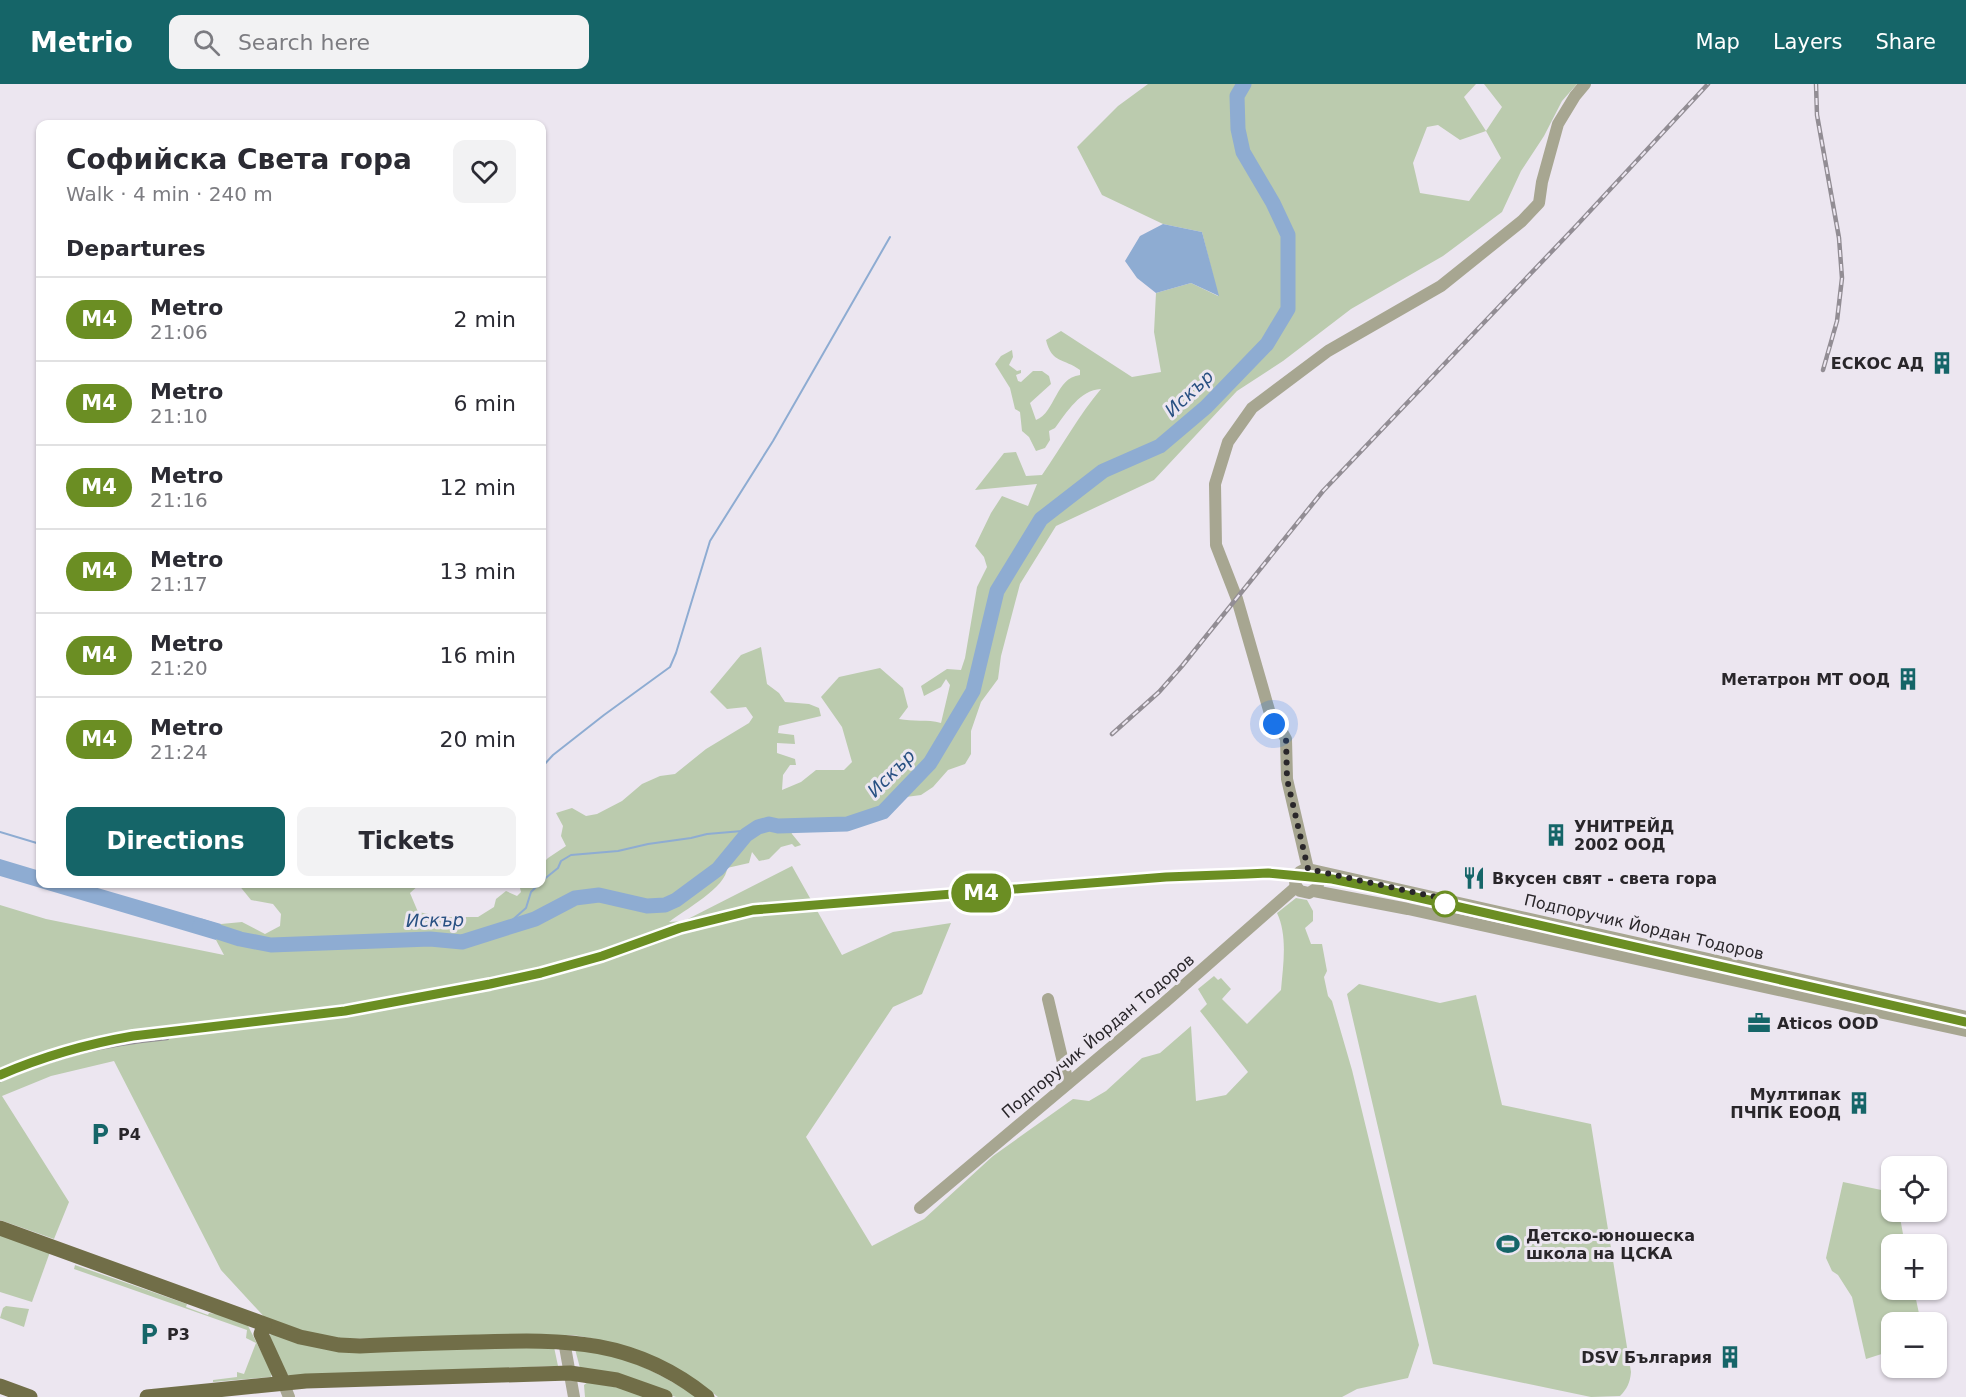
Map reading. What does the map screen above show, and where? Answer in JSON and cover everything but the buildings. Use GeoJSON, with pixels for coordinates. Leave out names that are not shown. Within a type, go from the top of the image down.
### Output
{"type":"FeatureCollection","features":[{"type":"Feature","properties":{"kind":"main road"},"geometry":{"type":"LineString","coordinates":[[0,1228],[264,1325],[319,1341],[360,1346],[535,1340],[602,1346],[638,1358],[676,1375],[707,1397]]}},
{"type":"Feature","properties":{"kind":"main road"},"geometry":{"type":"LineString","coordinates":[[264,1325],[261,1334],[287,1391]]}},
{"type":"Feature","properties":{"kind":"main road"},"geometry":{"type":"LineString","coordinates":[[147,1397],[287,1391],[570,1373],[617,1380],[665,1397]]}},
{"type":"Feature","properties":{"kind":"main road"},"geometry":{"type":"LineString","coordinates":[[0,1386],[30,1397]]}},
{"type":"Feature","properties":{"kind":"street"},"geometry":{"type":"LineString","coordinates":[[1311,870],[1298,873],[1295,880],[1296,887],[1306,894],[1314,891],[1319,881],[1311,870],[1287,779],[1286,739],[1280,728],[1274,724],[1237,599],[1216,546],[1215,484],[1228,442],[1252,408],[1328,351],[1441,286],[1522,222],[1539,203],[1542,182],[1558,124],[1585,84]]}},
{"type":"Feature","properties":{"kind":"street","name":"Подпоручик Йордан Тодоров"},"geometry":{"type":"LineString","coordinates":[[1311,870],[1966,1017]]}},
{"type":"Feature","properties":{"kind":"street","name":"Подпоручик Йордан Тодоров"},"geometry":{"type":"LineString","coordinates":[[920,1208],[1164,1003],[1296,887]]}},
{"type":"Feature","properties":{"kind":"street","name":"Подпоручик Йордан Тодоров"},"geometry":{"type":"LineString","coordinates":[[1314,891],[1418,911],[1966,1031]]}},
{"type":"Feature","properties":{"kind":"street"},"geometry":{"type":"LineString","coordinates":[[1048,999],[1068,1083]]}},
{"type":"Feature","properties":{"kind":"street"},"geometry":{"type":"LineString","coordinates":[[564,1341],[574,1397]]}},
{"type":"Feature","properties":{"kind":"green space"},"geometry":{"type":"Polygon","coordinates":[[[1148,84],[1476,84],[1464,97],[1486,131],[1502,107],[1484,84],[1577,84],[1562,101],[1544,136],[1521,171],[1502,212],[1443,256],[1351,309],[1283,361],[1237,391],[1154,480],[1056,526],[1020,584],[1001,656],[998,679],[981,702],[971,731],[971,754],[965,764],[948,770],[933,787],[921,795],[906,797],[877,809],[845,818],[795,822],[790,829],[801,845],[795,847],[792,844],[781,847],[769,859],[759,861],[752,852],[749,863],[727,868],[720,883],[712,891],[669,922],[684,921],[792,866],[842,955],[893,932],[951,923],[922,994],[893,1007],[806,1137],[872,1246],[924,1219],[993,1156],[1073,1099],[1089,1101],[1106,1091],[1142,1058],[1160,1053],[1191,1026],[1196,1101],[1226,1095],[1248,1072],[1200,1011],[1207,1004],[1198,989],[1214,976],[1218,980],[1221,978],[1231,989],[1222,999],[1247,1024],[1281,990],[1284,941],[1277,913],[1296,898],[1307,900],[1313,911],[1313,921],[1305,928],[1311,944],[1322,944],[1327,971],[1324,977],[1328,996],[1332,1001],[1352,1070],[1419,1345],[1408,1378],[1357,1389],[1342,1397],[718,1397],[668,1364],[631,1349],[592,1338],[572,1335],[337,1339],[269,1322],[221,1270],[114,1061],[51,1076],[2,1096],[69,1202],[54,1239],[0,1220],[0,905],[46,919],[224,955],[216,940],[221,924],[242,922],[265,934],[280,926],[281,914],[273,904],[251,900],[241,888],[416,888],[410,893],[418,912],[444,917],[478,917],[494,907],[496,899],[506,891],[517,896],[521,892],[520,888],[546,888],[546,860],[566,846],[561,836],[563,826],[556,813],[572,808],[586,816],[597,814],[622,801],[642,784],[660,776],[675,774],[706,749],[749,723],[753,717],[746,707],[727,709],[710,692],[741,655],[761,647],[767,684],[779,693],[785,702],[809,704],[819,708],[821,716],[779,726],[778,733],[794,735],[795,744],[777,743],[777,753],[795,759],[796,765],[790,765],[783,775],[782,790],[801,782],[816,770],[844,770],[852,762],[842,727],[821,697],[839,677],[880,668],[903,688],[908,707],[899,719],[941,723],[950,685],[946,679],[941,687],[924,696],[921,686],[947,669],[961,670],[977,587],[987,567],[984,557],[975,546],[1002,496],[1028,506],[1037,484],[975,490],[1004,453],[1016,452],[1026,476],[1042,475],[1101,389],[1093,390],[1080,398],[1055,428],[1049,431],[1050,440],[1045,448],[1036,451],[1029,437],[1022,431],[1020,412],[1015,409],[1010,388],[995,364],[1001,356],[1012,350],[1013,357],[1009,365],[1017,371],[1021,370],[1021,373],[1016,375],[1018,381],[1021,382],[1033,371],[1042,371],[1049,376],[1051,384],[1030,403],[1036,420],[1048,410],[1065,382],[1080,375],[1080,370],[1055,357],[1046,340],[1061,331],[1132,377],[1161,372],[1154,332],[1156,293],[1191,283],[1218,296],[1202,232],[1163,224],[1102,195],[1077,147],[1118,106],[1148,84]],[[1438,125],[1427,127],[1413,163],[1420,193],[1469,201],[1501,158],[1486,131],[1460,140],[1438,125]]]}},
{"type":"Feature","properties":{"kind":"green space","name":"Детско-юношеска школа на ЦСКА"},"geometry":{"type":"Polygon","coordinates":[[[1359,984],[1440,1003],[1476,995],[1502,1105],[1591,1124],[1631,1372],[1628,1386],[1620,1396],[1591,1397],[1433,1364],[1347,994],[1359,984]]]}},
{"type":"Feature","properties":{"kind":"green space"},"geometry":{"type":"Polygon","coordinates":[[[1843,1182],[1881,1190],[1881,1222],[1901,1222],[1903,1234],[1881,1234],[1881,1300],[1916,1300],[1919,1312],[1881,1312],[1881,1354],[1866,1359],[1852,1297],[1838,1275],[1832,1271],[1826,1258],[1843,1182]]]}},
{"type":"Feature","properties":{"kind":"green space"},"geometry":{"type":"Polygon","coordinates":[[[0,1235],[50,1252],[32,1302],[0,1292],[0,1235]]]}},
{"type":"Feature","properties":{"kind":"green space"},"geometry":{"type":"Polygon","coordinates":[[[75,1265],[187,1304],[186,1307],[208,1315],[209,1313],[231,1316],[246,1322],[272,1373],[271,1377],[213,1382],[213,1380],[237,1377],[237,1372],[244,1374],[256,1343],[246,1338],[247,1330],[74,1269],[75,1265]]]}},
{"type":"Feature","properties":{"kind":"green space"},"geometry":{"type":"Polygon","coordinates":[[[6,1306],[29,1309],[24,1327],[0,1318],[6,1306]]]}},
{"type":"Feature","properties":{"kind":"green space"},"geometry":{"type":"Polygon","coordinates":[[[272,1332],[287,1338],[554,1347],[558,1366],[290,1376],[283,1372],[269,1337],[272,1332]]]}},
{"type":"Feature","properties":{"kind":"green space"},"geometry":{"type":"Polygon","coordinates":[[[575,1349],[609,1355],[640,1366],[698,1397],[676,1397],[580,1368],[575,1349]]]}},
{"type":"Feature","properties":{"kind":"green space"},"geometry":{"type":"Polygon","coordinates":[[[588,1382],[625,1389],[649,1397],[585,1397],[584,1385],[588,1382]]]}},
{"type":"Feature","properties":{"kind":"water"},"geometry":{"type":"Polygon","coordinates":[[[1163,224],[1202,232],[1219,296],[1191,283],[1156,293],[1137,278],[1125,261],[1140,236],[1163,224]]]}},
{"type":"Feature","properties":{"kind":"water"},"geometry":{"type":"Polygon","coordinates":[[[0,859],[36,870],[36,887],[0,876],[0,859]]]}},
{"type":"Feature","properties":{"kind":"water"},"geometry":{"type":"Polygon","coordinates":[[[40,888],[98,888],[221,924],[216,940],[40,888]]]}},
{"type":"Feature","properties":{"kind":"waterway","name":"Искър"},"geometry":{"type":"LineString","coordinates":[[200,926],[240,939],[271,945],[430,939],[462,942],[535,919],[575,898],[599,895],[647,906],[665,905],[676,900],[718,869],[746,835],[758,827],[769,824],[778,826],[847,824],[883,812],[930,763],[973,691],[997,591],[1041,519],[1103,471],[1160,446],[1206,407],[1267,344],[1288,309],[1288,235],[1273,203],[1243,152],[1238,129],[1237,96],[1244,84]]}},
{"type":"Feature","properties":{"kind":"waterway"},"geometry":{"type":"LineString","coordinates":[[546,763],[604,715],[670,667],[710,541],[773,441],[890,237]]}},
{"type":"Feature","properties":{"kind":"waterway"},"geometry":{"type":"LineString","coordinates":[[546,878],[558,868],[561,861],[571,855],[618,851],[707,834],[754,830]]}},
{"type":"Feature","properties":{"kind":"waterway"},"geometry":{"type":"LineString","coordinates":[[0,832],[36,843]]}},
{"type":"Feature","properties":{"kind":"waterway"},"geometry":{"type":"LineString","coordinates":[[501,930],[526,908],[531,892],[535,888]]}},
{"type":"Feature","properties":{"kind":"railway"},"geometry":{"type":"LineString","coordinates":[[1112,734],[1159,692],[1182,666],[1323,491],[1708,84]]}},
{"type":"Feature","properties":{"kind":"railway"},"geometry":{"type":"LineString","coordinates":[[1816,84],[1817,115],[1839,238],[1842,278],[1837,321],[1823,370]]}},
{"type":"Feature","properties":{"kind":"railway"},"geometry":{"type":"LineString","coordinates":[[0,1080],[62,1057],[123,1044],[167,1038]]}},
{"type":"Feature","properties":{"kind":"metro line","name":"M4"},"geometry":{"type":"LineString","coordinates":[[0,1075],[56,1052],[99,1041],[345,1011],[541,973],[602,956],[680,928],[753,910],[1166,877],[1268,873],[1332,879],[1376,888],[1966,1022]]}},
{"type":"Feature","properties":{"kind":"place","name":"ЕСКОС АД"},"geometry":{"type":"Point","coordinates":[1942,363]}},
{"type":"Feature","properties":{"kind":"place","name":"Метатрон МТ ООД"},"geometry":{"type":"Point","coordinates":[1908,679]}},
{"type":"Feature","properties":{"kind":"place","name":"УНИТРЕЙД 2002 ООД"},"geometry":{"type":"Point","coordinates":[1556,835]}},
{"type":"Feature","properties":{"kind":"place","name":"Вкусен свят - света гора"},"geometry":{"type":"Point","coordinates":[1474,878]}},
{"type":"Feature","properties":{"kind":"place","name":"Aticos OOD"},"geometry":{"type":"Point","coordinates":[1759,1023]}},
{"type":"Feature","properties":{"kind":"place","name":"Мултипак ПЧПК ЕООД"},"geometry":{"type":"Point","coordinates":[1859,1103]}},
{"type":"Feature","properties":{"kind":"place","name":"P4"},"geometry":{"type":"Point","coordinates":[100,1134]}},
{"type":"Feature","properties":{"kind":"place","name":"Детско-юношеска школа на ЦСКА"},"geometry":{"type":"Point","coordinates":[1508,1244]}},
{"type":"Feature","properties":{"kind":"place","name":"P3"},"geometry":{"type":"Point","coordinates":[149,1334]}},
{"type":"Feature","properties":{"kind":"place","name":"DSV България"},"geometry":{"type":"Point","coordinates":[1730,1357]}},
{"type":"Feature","properties":{"kind":"route"},"geometry":{"type":"LineString","coordinates":[[1274,724],[1280,728],[1286,739],[1287,779],[1308,869],[1440,898],[1445,904]]}}]}
